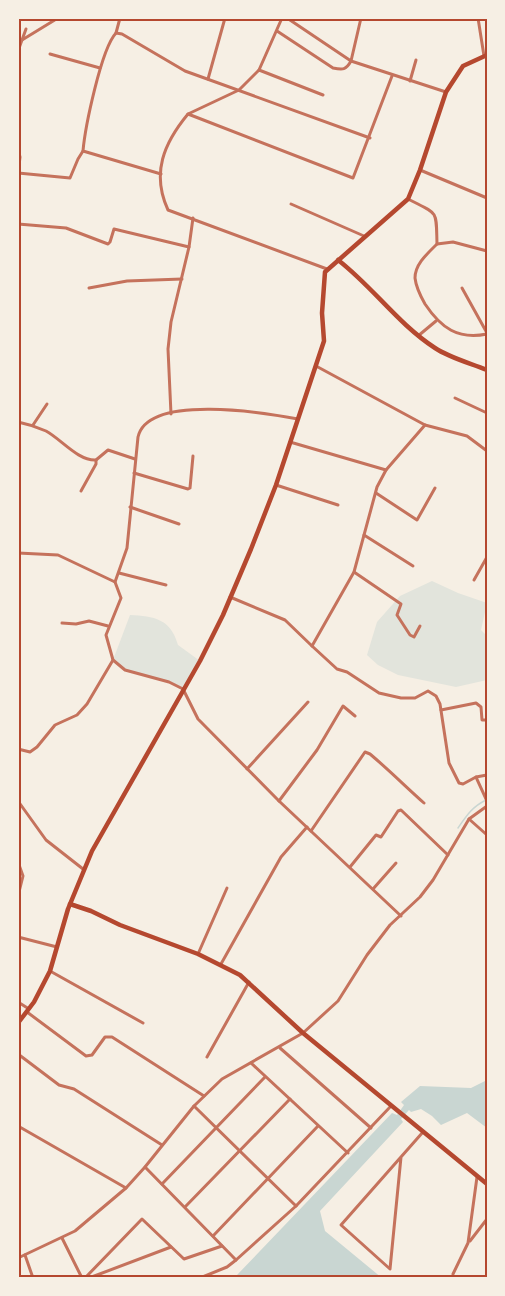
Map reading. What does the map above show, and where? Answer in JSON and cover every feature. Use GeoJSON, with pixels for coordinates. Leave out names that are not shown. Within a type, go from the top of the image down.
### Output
{"type":"FeatureCollection","features":[{"type":"Feature","properties":{"kind":"main road"},"geometry":{"type":"LineString","coordinates":[[18,1023],[28,1011],[50,970],[83,869],[214,633],[276,485],[324,341],[322,313],[325,272],[408,199],[446,92],[463,66],[486,56]]}},
{"type":"Feature","properties":{"kind":"main road"},"geometry":{"type":"LineString","coordinates":[[338,261],[352,271],[418,336],[437,350],[487,370]]}},
{"type":"Feature","properties":{"kind":"main road"},"geometry":{"type":"LineString","coordinates":[[70,904],[91,910],[120,925],[198,954],[240,975],[303,1033],[487,1184]]}},
{"type":"Feature","properties":{"kind":"street"},"geometry":{"type":"LineString","coordinates":[[22,40],[58,18]]}},
{"type":"Feature","properties":{"kind":"street"},"geometry":{"type":"LineString","coordinates":[[18,149],[20,157],[18,173],[70,178],[83,152],[100,68],[116,33],[120,18]]}},
{"type":"Feature","properties":{"kind":"street"},"geometry":{"type":"LineString","coordinates":[[208,79],[225,18]]}},
{"type":"Feature","properties":{"kind":"street"},"geometry":{"type":"LineString","coordinates":[[282,18],[259,70],[239,90],[188,114],[173,134],[161,158],[165,200],[168,210],[327,268]]}},
{"type":"Feature","properties":{"kind":"street"},"geometry":{"type":"LineString","coordinates":[[287,18],[351,61],[446,92]]}},
{"type":"Feature","properties":{"kind":"street"},"geometry":{"type":"LineString","coordinates":[[277,31],[333,68],[343,70],[351,61],[362,18]]}},
{"type":"Feature","properties":{"kind":"street"},"geometry":{"type":"LineString","coordinates":[[478,18],[486,56]]}},
{"type":"Feature","properties":{"kind":"street"},"geometry":{"type":"LineString","coordinates":[[18,51],[26,29]]}},
{"type":"Feature","properties":{"kind":"street"},"geometry":{"type":"LineString","coordinates":[[116,33],[122,34],[185,71],[370,138]]}},
{"type":"Feature","properties":{"kind":"street"},"geometry":{"type":"LineString","coordinates":[[50,54],[100,68]]}},
{"type":"Feature","properties":{"kind":"street"},"geometry":{"type":"LineString","coordinates":[[410,81],[416,60]]}},
{"type":"Feature","properties":{"kind":"street"},"geometry":{"type":"LineString","coordinates":[[259,70],[322,95]]}},
{"type":"Feature","properties":{"kind":"street"},"geometry":{"type":"LineString","coordinates":[[188,114],[353,178],[392,76]]}},
{"type":"Feature","properties":{"kind":"street"},"geometry":{"type":"LineString","coordinates":[[83,152],[161,174]]}},
{"type":"Feature","properties":{"kind":"street"},"geometry":{"type":"LineString","coordinates":[[420,170],[487,198]]}},
{"type":"Feature","properties":{"kind":"street"},"geometry":{"type":"LineString","coordinates":[[408,199],[434,212],[437,244]]}},
{"type":"Feature","properties":{"kind":"street"},"geometry":{"type":"LineString","coordinates":[[291,204],[366,237]]}},
{"type":"Feature","properties":{"kind":"street"},"geometry":{"type":"LineString","coordinates":[[171,414],[168,349],[171,322],[194,218]]}},
{"type":"Feature","properties":{"kind":"street"},"geometry":{"type":"LineString","coordinates":[[18,224],[66,228],[108,244],[114,229],[189,247]]}},
{"type":"Feature","properties":{"kind":"street"},"geometry":{"type":"LineString","coordinates":[[462,288],[487,333],[473,337],[451,330],[436,321],[420,297],[415,278],[421,261],[437,244],[453,242],[487,251]]}},
{"type":"Feature","properties":{"kind":"street"},"geometry":{"type":"LineString","coordinates":[[89,288],[127,281],[182,279]]}},
{"type":"Feature","properties":{"kind":"street"},"geometry":{"type":"LineString","coordinates":[[418,336],[436,321]]}},
{"type":"Feature","properties":{"kind":"street"},"geometry":{"type":"LineString","coordinates":[[316,366],[424,425],[467,436],[487,451]]}},
{"type":"Feature","properties":{"kind":"street"},"geometry":{"type":"LineString","coordinates":[[455,398],[487,413]]}},
{"type":"Feature","properties":{"kind":"street"},"geometry":{"type":"LineString","coordinates":[[33,426],[47,404]]}},
{"type":"Feature","properties":{"kind":"street"},"geometry":{"type":"LineString","coordinates":[[115,582],[127,548],[135,459],[140,429],[145,423],[193,409],[212,408],[298,419]]}},
{"type":"Feature","properties":{"kind":"street"},"geometry":{"type":"LineString","coordinates":[[18,422],[47,432],[87,459],[96,460]]}},
{"type":"Feature","properties":{"kind":"street"},"geometry":{"type":"LineString","coordinates":[[312,646],[354,572],[376,493],[386,470],[424,425]]}},
{"type":"Feature","properties":{"kind":"street"},"geometry":{"type":"LineString","coordinates":[[290,442],[386,470]]}},
{"type":"Feature","properties":{"kind":"street"},"geometry":{"type":"LineString","coordinates":[[81,491],[96,460],[108,450],[135,459]]}},
{"type":"Feature","properties":{"kind":"street"},"geometry":{"type":"LineString","coordinates":[[133,473],[188,489],[190,488],[193,456]]}},
{"type":"Feature","properties":{"kind":"street"},"geometry":{"type":"LineString","coordinates":[[276,485],[338,505]]}},
{"type":"Feature","properties":{"kind":"street"},"geometry":{"type":"LineString","coordinates":[[376,493],[417,520],[435,488]]}},
{"type":"Feature","properties":{"kind":"street"},"geometry":{"type":"LineString","coordinates":[[130,507],[178,524]]}},
{"type":"Feature","properties":{"kind":"street"},"geometry":{"type":"LineString","coordinates":[[363,535],[413,566]]}},
{"type":"Feature","properties":{"kind":"street"},"geometry":{"type":"LineString","coordinates":[[18,553],[58,555],[115,582],[121,598],[105,635],[113,660],[125,670],[169,682],[183,689],[198,719],[246,769],[400,916]]}},
{"type":"Feature","properties":{"kind":"street"},"geometry":{"type":"LineString","coordinates":[[474,580],[487,557]]}},
{"type":"Feature","properties":{"kind":"street"},"geometry":{"type":"LineString","coordinates":[[354,572],[401,604],[397,615],[410,635],[414,637],[420,626]]}},
{"type":"Feature","properties":{"kind":"street"},"geometry":{"type":"LineString","coordinates":[[119,573],[166,585]]}},
{"type":"Feature","properties":{"kind":"street"},"geometry":{"type":"LineString","coordinates":[[230,597],[285,620],[337,669],[347,672],[379,693],[400,698],[415,698],[428,691],[436,696],[441,710],[448,763],[459,783],[463,784],[476,777],[487,775]]}},
{"type":"Feature","properties":{"kind":"street"},"geometry":{"type":"LineString","coordinates":[[62,623],[76,624],[89,621],[108,626]]}},
{"type":"Feature","properties":{"kind":"street"},"geometry":{"type":"LineString","coordinates":[[18,749],[30,752],[37,747],[48,730],[77,715],[92,699],[113,660]]}},
{"type":"Feature","properties":{"kind":"street"},"geometry":{"type":"LineString","coordinates":[[246,769],[308,702]]}},
{"type":"Feature","properties":{"kind":"street"},"geometry":{"type":"LineString","coordinates":[[441,710],[476,702],[481,707],[482,720],[487,720]]}},
{"type":"Feature","properties":{"kind":"street"},"geometry":{"type":"LineString","coordinates":[[279,801],[317,750],[343,706],[355,716]]}},
{"type":"Feature","properties":{"kind":"street"},"geometry":{"type":"LineString","coordinates":[[311,831],[365,752],[391,771],[424,803]]}},
{"type":"Feature","properties":{"kind":"street"},"geometry":{"type":"LineString","coordinates":[[476,777],[486,800]]}},
{"type":"Feature","properties":{"kind":"street"},"geometry":{"type":"LineString","coordinates":[[18,801],[46,840],[83,869]]}},
{"type":"Feature","properties":{"kind":"street"},"geometry":{"type":"LineString","coordinates":[[18,1258],[75,1231],[126,1188],[194,1106],[222,1079],[303,1033],[338,1001],[367,954],[433,880],[469,819],[487,807]]}},
{"type":"Feature","properties":{"kind":"street"},"geometry":{"type":"LineString","coordinates":[[350,867],[376,835],[381,837],[398,811],[401,810],[448,855]]}},
{"type":"Feature","properties":{"kind":"street"},"geometry":{"type":"LineString","coordinates":[[469,819],[487,835]]}},
{"type":"Feature","properties":{"kind":"street"},"geometry":{"type":"LineString","coordinates":[[221,964],[281,857],[307,827]]}},
{"type":"Feature","properties":{"kind":"street"},"geometry":{"type":"LineString","coordinates":[[18,862],[22,876],[18,896]]}},
{"type":"Feature","properties":{"kind":"street"},"geometry":{"type":"LineString","coordinates":[[373,889],[396,863]]}},
{"type":"Feature","properties":{"kind":"street"},"geometry":{"type":"LineString","coordinates":[[198,954],[227,888]]}},
{"type":"Feature","properties":{"kind":"street"},"geometry":{"type":"LineString","coordinates":[[18,937],[57,947]]}},
{"type":"Feature","properties":{"kind":"street"},"geometry":{"type":"LineString","coordinates":[[50,970],[143,1023]]}},
{"type":"Feature","properties":{"kind":"street"},"geometry":{"type":"LineString","coordinates":[[207,1057],[249,982]]}},
{"type":"Feature","properties":{"kind":"street"},"geometry":{"type":"LineString","coordinates":[[18,1002],[86,1056],[92,1055],[105,1036],[112,1037],[204,1096]]}},
{"type":"Feature","properties":{"kind":"street"},"geometry":{"type":"LineString","coordinates":[[280,1047],[371,1128]]}},
{"type":"Feature","properties":{"kind":"street"},"geometry":{"type":"LineString","coordinates":[[18,1054],[58,1084],[75,1089],[162,1145]]}},
{"type":"Feature","properties":{"kind":"street"},"geometry":{"type":"LineString","coordinates":[[251,1063],[348,1153]]}},
{"type":"Feature","properties":{"kind":"street"},"geometry":{"type":"LineString","coordinates":[[162,1184],[265,1077]]}},
{"type":"Feature","properties":{"kind":"street"},"geometry":{"type":"LineString","coordinates":[[185,1207],[290,1099]]}},
{"type":"Feature","properties":{"kind":"street"},"geometry":{"type":"LineString","coordinates":[[200,1278],[227,1267],[296,1206],[392,1105]]}},
{"type":"Feature","properties":{"kind":"street"},"geometry":{"type":"LineString","coordinates":[[194,1106],[296,1206]]}},
{"type":"Feature","properties":{"kind":"street"},"geometry":{"type":"LineString","coordinates":[[18,1126],[126,1188]]}},
{"type":"Feature","properties":{"kind":"street"},"geometry":{"type":"LineString","coordinates":[[213,1236],[318,1126]]}},
{"type":"Feature","properties":{"kind":"street"},"geometry":{"type":"LineString","coordinates":[[401,1157],[390,1269],[341,1225],[423,1132]]}},
{"type":"Feature","properties":{"kind":"street"},"geometry":{"type":"LineString","coordinates":[[145,1167],[236,1260]]}},
{"type":"Feature","properties":{"kind":"street"},"geometry":{"type":"LineString","coordinates":[[468,1243],[477,1175]]}},
{"type":"Feature","properties":{"kind":"street"},"geometry":{"type":"LineString","coordinates":[[85,1278],[142,1219],[184,1259],[222,1246]]}},
{"type":"Feature","properties":{"kind":"street"},"geometry":{"type":"LineString","coordinates":[[453,1274],[468,1243],[487,1219]]}},
{"type":"Feature","properties":{"kind":"street"},"geometry":{"type":"LineString","coordinates":[[62,1238],[85,1278]]}},
{"type":"Feature","properties":{"kind":"street"},"geometry":{"type":"LineString","coordinates":[[85,1278],[171,1247]]}},
{"type":"Feature","properties":{"kind":"street"},"geometry":{"type":"LineString","coordinates":[[25,1256],[33,1278]]}},
{"type":"Feature","properties":{"kind":"shaded area"},"geometry":{"type":"Polygon","coordinates":[[[432,581],[487,603],[481,630],[487,636],[487,680],[456,687],[398,675],[378,665],[367,655],[377,622],[400,596],[432,581]]]}},
{"type":"Feature","properties":{"kind":"shaded area"},"geometry":{"type":"Polygon","coordinates":[[[130,615],[147,616],[166,624],[175,636],[178,645],[200,661],[183,689],[169,682],[125,670],[113,660],[130,615]]]}},
{"type":"Feature","properties":{"kind":"shaded area"},"geometry":{"type":"Polygon","coordinates":[[[487,1080],[487,1128],[467,1113],[441,1125],[421,1109],[411,1112],[409,1110],[401,1119],[403,1122],[320,1211],[325,1231],[382,1278],[226,1278],[237,1275],[392,1113],[397,1115],[404,1105],[401,1102],[420,1086],[471,1088],[487,1080]]]}},
{"type":"Feature","properties":{"kind":"waterway"},"geometry":{"type":"LineString","coordinates":[[458,828],[467,815],[486,800]]}}]}
